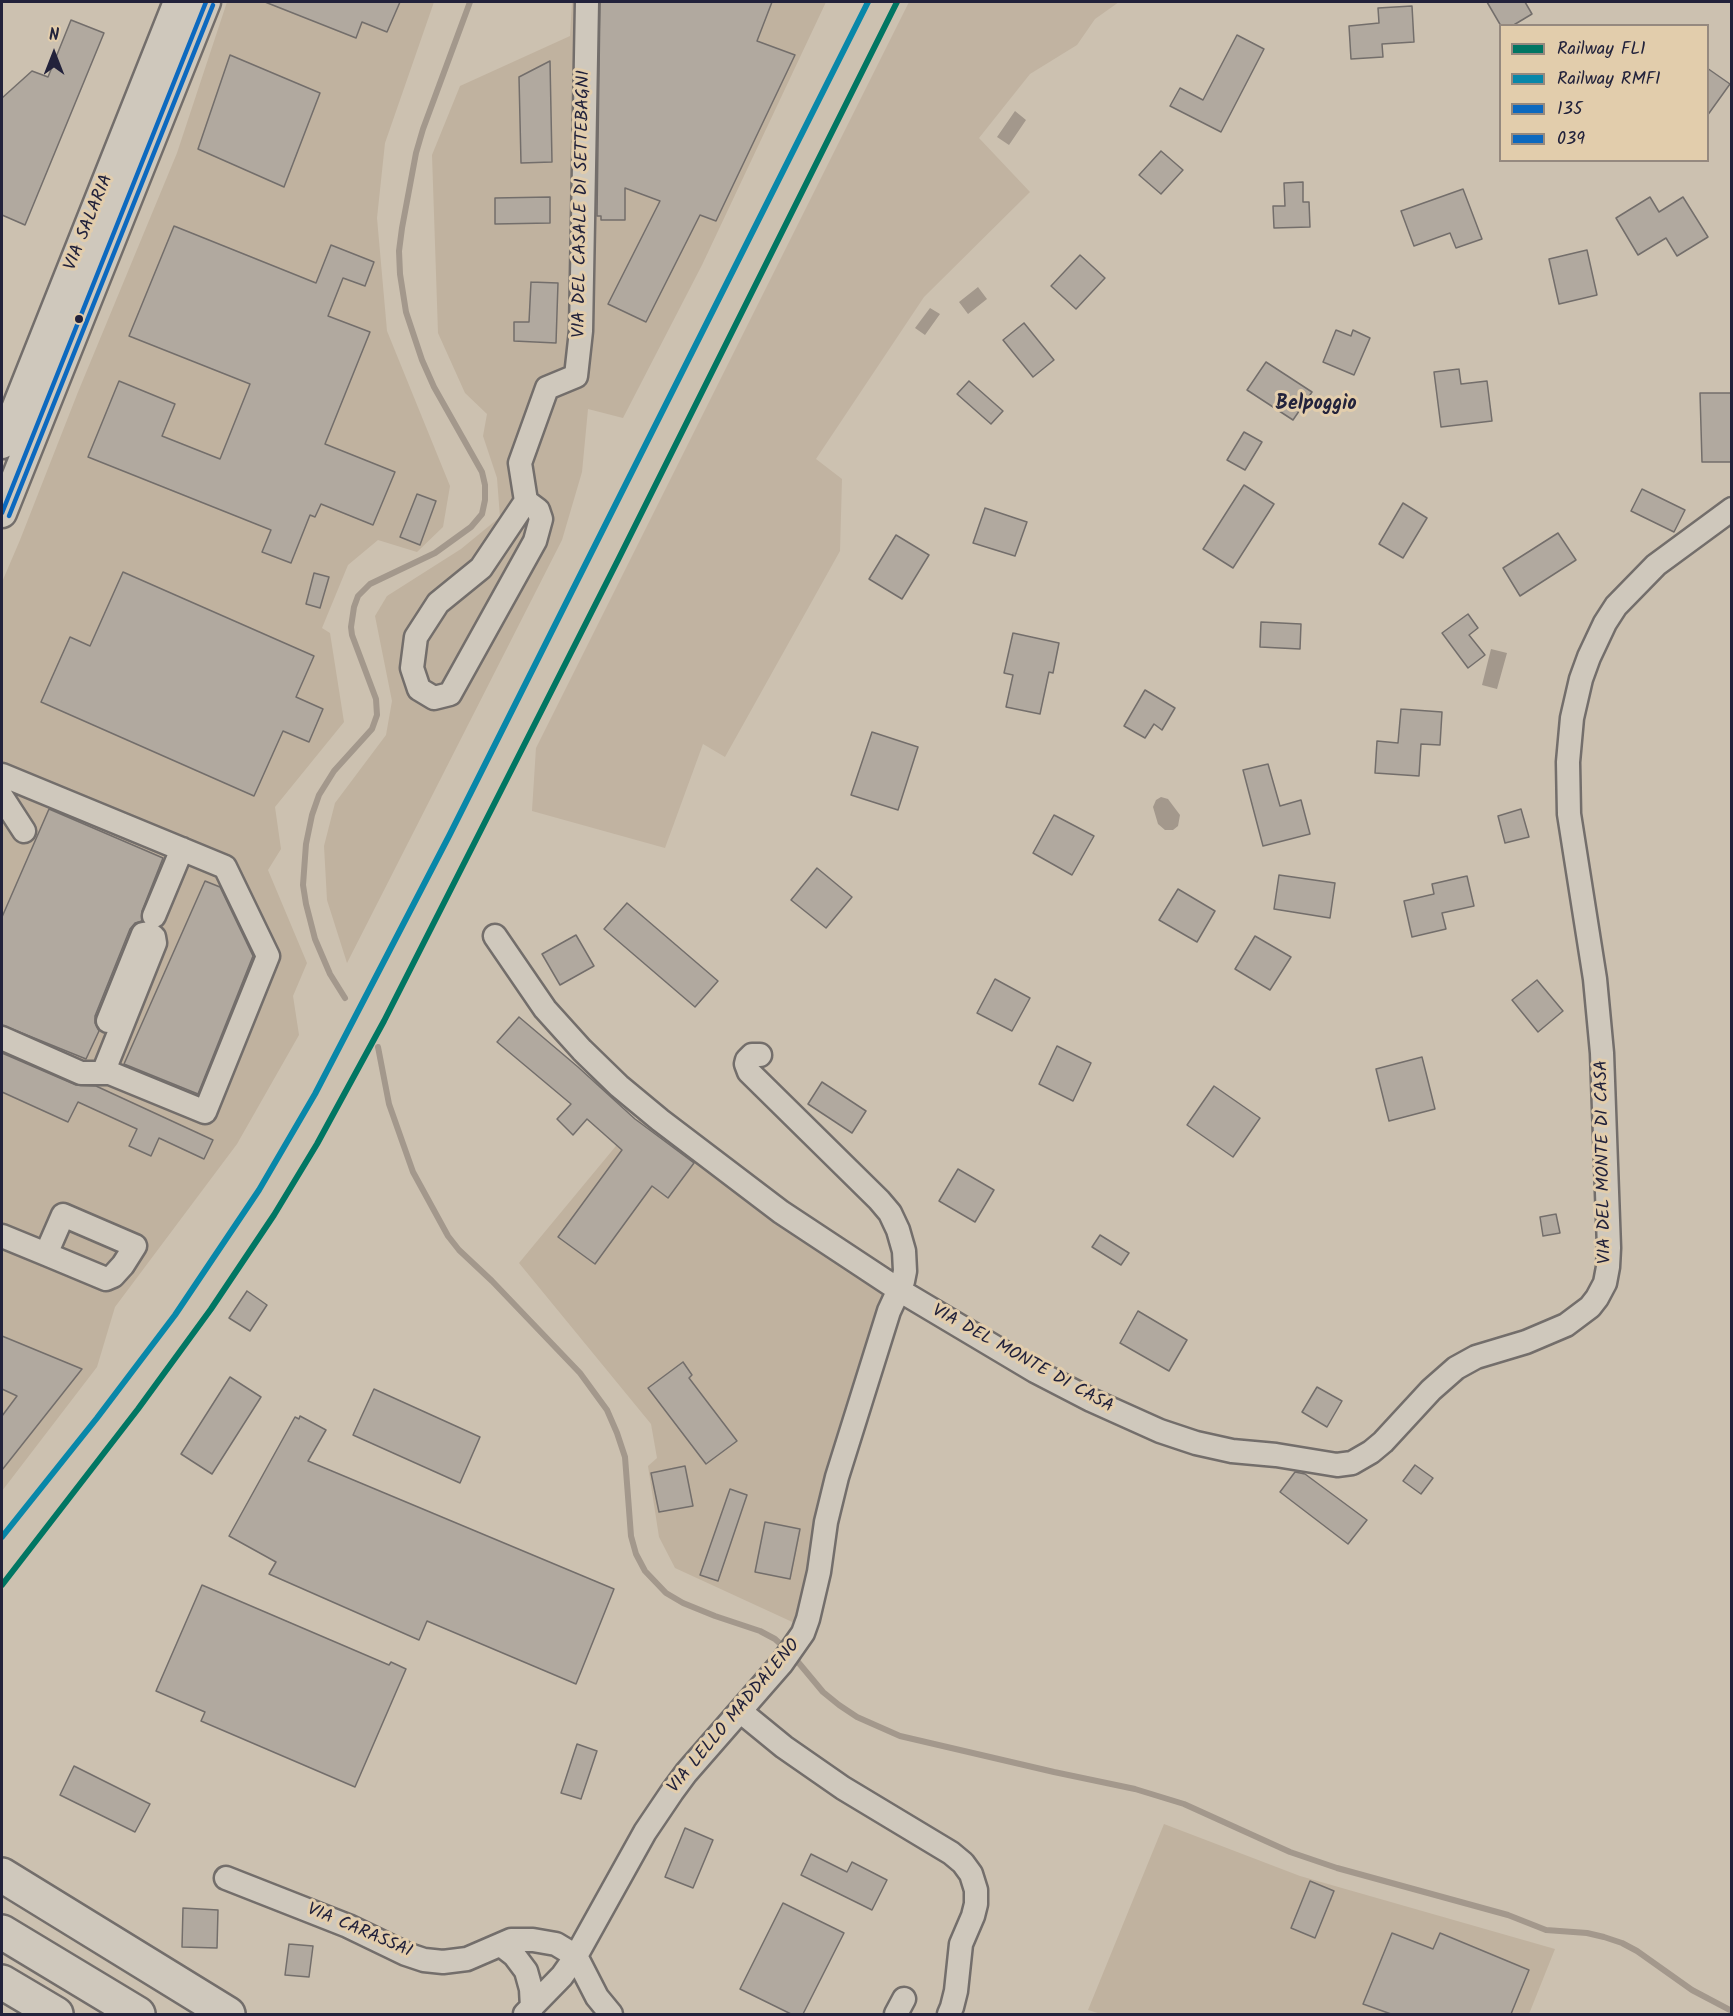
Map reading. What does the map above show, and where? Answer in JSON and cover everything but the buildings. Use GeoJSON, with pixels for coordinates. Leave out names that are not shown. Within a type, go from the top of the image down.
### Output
{"type":"FeatureCollection","features":[{"type":"Feature","properties":{"kind":"highway"},"geometry":{"type":"LineString","coordinates":[[2,1875],[228,2014]]}},
{"type":"Feature","properties":{"kind":"highway"},"geometry":{"type":"LineString","coordinates":[[2,1932],[138,2014]]}},
{"type":"Feature","properties":{"kind":"highway"},"geometry":{"type":"LineString","coordinates":[[2,1982],[56,2014]]}},
{"type":"Feature","properties":{"kind":"highway"},"geometry":{"type":"LineString","coordinates":[[190,1991],[251,2014]]}},
{"type":"Feature","properties":{"kind":"main road","name":"VIA SALARIA"},"geometry":{"type":"LineString","coordinates":[[2,444],[178,2]]}},
{"type":"Feature","properties":{"kind":"main road","name":"VIA SALARIA"},"geometry":{"type":"LineString","coordinates":[[2,513],[206,2]]}},
{"type":"Feature","properties":{"kind":"street","name":"VIA DEL CASALE DI SETTEBAGNI"},"geometry":{"type":"LineString","coordinates":[[526,501],[520,463],[547,388],[576,376],[581,331],[587,2]]}},
{"type":"Feature","properties":{"kind":"street"},"geometry":{"type":"LineString","coordinates":[[526,501],[538,510],[541,519],[535,541],[450,694],[434,698],[419,689],[412,668],[416,637],[438,603],[481,568],[526,501]]}},
{"type":"Feature","properties":{"kind":"street","name":"VIA DEL MONTE DI CASA"},"geometry":{"type":"LineString","coordinates":[[495,936],[545,1010],[619,1086],[781,1212],[899,1290],[1035,1371],[1090,1400],[1160,1431],[1196,1443],[1232,1451],[1343,1465],[1352,1463],[1376,1448],[1431,1390],[1460,1365],[1484,1354],[1547,1335],[1583,1313],[1601,1290],[1607,1275],[1609,1217],[1603,1060],[1598,1005],[1568,805],[1568,762],[1572,718],[1581,679],[1589,657],[1616,606],[1656,565],[1731,509]]}},
{"type":"Feature","properties":{"kind":"street"},"geometry":{"type":"LineString","coordinates":[[3,782],[24,831]]}},
{"type":"Feature","properties":{"kind":"street"},"geometry":{"type":"LineString","coordinates":[[2,1038],[81,1073],[110,1073],[205,1112],[268,956],[225,867],[3,782]]}},
{"type":"Feature","properties":{"kind":"street"},"geometry":{"type":"LineString","coordinates":[[154,916],[183,849]]}},
{"type":"Feature","properties":{"kind":"street"},"geometry":{"type":"LineString","coordinates":[[149,933],[154,937],[155,943],[95,1073],[105,1028],[143,934],[149,933]]}},
{"type":"Feature","properties":{"kind":"street","name":"VIA LELLO MADDALENO"},"geometry":{"type":"LineString","coordinates":[[534,2012],[659,1810],[686,1773],[782,1663],[799,1640],[808,1619],[819,1572],[830,1504],[841,1462],[889,1311],[903,1281],[905,1262],[901,1238],[890,1213],[749,1072],[747,1060],[752,1055],[760,1055]]}},
{"type":"Feature","properties":{"kind":"street"},"geometry":{"type":"LineString","coordinates":[[2,1236],[46,1254]]}},
{"type":"Feature","properties":{"kind":"street"},"geometry":{"type":"LineString","coordinates":[[740,1711],[784,1747],[843,1788],[951,1853],[971,1874],[976,1890],[976,1904],[961,1944],[956,1991],[948,2014]]}},
{"type":"Feature","properties":{"kind":"street","name":"VIA CARASSAI"},"geometry":{"type":"LineString","coordinates":[[226,1878],[348,1926],[406,1954],[422,1959],[443,1962],[467,1959],[511,1940],[523,1939],[556,1944],[566,1962]]}},
{"type":"Feature","properties":{"kind":"street"},"geometry":{"type":"LineString","coordinates":[[499,1947],[514,1955],[526,1971],[534,2012]]}},
{"type":"Feature","properties":{"kind":"street"},"geometry":{"type":"LineString","coordinates":[[566,1962],[611,2014]]}},
{"type":"Feature","properties":{"kind":"shaded area"},"geometry":{"type":"Polygon","coordinates":[[[227,2],[434,2],[385,143],[377,218],[387,331],[450,486],[443,527],[417,552],[378,540],[348,565],[322,628],[330,633],[344,722],[275,807],[281,849],[268,870],[307,963],[293,996],[299,1035],[237,1144],[115,1307],[97,1367],[2,1491],[2,582],[177,153],[227,2]]]}},
{"type":"Feature","properties":{"kind":"shaded area"},"geometry":{"type":"Polygon","coordinates":[[[572,2],[826,2],[702,265],[623,418],[588,409],[582,472],[562,540],[347,963],[327,900],[324,846],[335,803],[386,735],[392,701],[375,616],[387,596],[461,549],[500,517],[497,478],[483,436],[487,414],[465,393],[438,333],[432,155],[460,86],[570,36],[572,2]]]}},
{"type":"Feature","properties":{"kind":"shaded area"},"geometry":{"type":"Polygon","coordinates":[[[909,2],[1119,2],[1095,19],[1077,45],[1030,74],[979,138],[1030,192],[924,297],[816,459],[842,479],[840,551],[725,757],[703,744],[665,848],[532,811],[536,748],[909,2]]]}},
{"type":"Feature","properties":{"kind":"shaded area"},"geometry":{"type":"Polygon","coordinates":[[[1015,111],[1026,120],[1009,145],[997,137],[1015,111]]]}},
{"type":"Feature","properties":{"kind":"shaded area"},"geometry":{"type":"Polygon","coordinates":[[[978,287],[987,299],[968,314],[959,302],[978,287]]]}},
{"type":"Feature","properties":{"kind":"shaded area"},"geometry":{"type":"Polygon","coordinates":[[[930,308],[940,314],[925,335],[915,328],[930,308]]]}},
{"type":"Feature","properties":{"kind":"shaded area"},"geometry":{"type":"Polygon","coordinates":[[[1491,649],[1507,653],[1497,689],[1482,685],[1491,649]]]}},
{"type":"Feature","properties":{"kind":"shaded area"},"geometry":{"type":"Polygon","coordinates":[[[1161,797],[1168,799],[1180,815],[1178,826],[1173,830],[1165,830],[1158,824],[1153,807],[1156,800],[1161,797]]]}},
{"type":"Feature","properties":{"kind":"shaded area"},"geometry":{"type":"Polygon","coordinates":[[[654,1100],[726,1157],[819,1225],[900,1274],[801,1626],[675,1568],[659,1537],[648,1466],[657,1458],[651,1424],[519,1263],[654,1100]]]}},
{"type":"Feature","properties":{"kind":"shaded area"},"geometry":{"type":"Polygon","coordinates":[[[1164,1824],[1300,1876],[1555,1949],[1529,2014],[1101,2014],[1088,2010],[1164,1824]]]}},
{"type":"Feature","properties":{"kind":"waterway"},"geometry":{"type":"LineString","coordinates":[[345,998],[330,974],[315,939],[303,885],[306,844],[319,795],[334,771],[372,729],[377,715],[376,699],[352,635],[354,607],[358,596],[370,584],[435,553],[471,527],[482,514],[485,500],[482,472],[434,387],[422,360],[406,312],[399,251],[416,153],[470,2]]}},
{"type":"Feature","properties":{"kind":"waterway"},"geometry":{"type":"LineString","coordinates":[[378,1047],[389,1104],[413,1172],[448,1236],[580,1373],[607,1410],[625,1457],[631,1536],[636,1554],[645,1571],[666,1593],[683,1603],[760,1631],[775,1639],[786,1649]]}},
{"type":"Feature","properties":{"kind":"waterway"},"geometry":{"type":"LineString","coordinates":[[793,1656],[823,1692],[839,1705],[857,1717],[900,1736],[1135,1789],[1184,1804],[1290,1852],[1337,1868],[1508,1915],[1546,1930],[1587,1933],[1604,1937],[1637,1951],[1692,1990],[1732,2011]]}},
{"type":"Feature","properties":{"kind":"rail line","name":"RMFI"},"geometry":{"type":"LineString","coordinates":[[2,1537],[175,1315],[259,1190],[315,1094],[449,836],[868,2]]}},
{"type":"Feature","properties":{"kind":"rail line","name":"FL1"},"geometry":{"type":"LineString","coordinates":[[2,1585],[138,1409],[211,1309],[274,1215],[317,1144],[384,1021],[897,2]]}},
{"type":"Feature","properties":{"kind":"transit line","name":"135"},"geometry":{"type":"LineString","coordinates":[[2,513],[206,2]]}},
{"type":"Feature","properties":{"kind":"transit line","name":"039"},"geometry":{"type":"LineString","coordinates":[[9,516],[213,5]]}},
{"type":"Feature","properties":{"kind":"district","name":"Belpoggio"},"geometry":{"type":"Point","coordinates":[1316,406]}}]}
